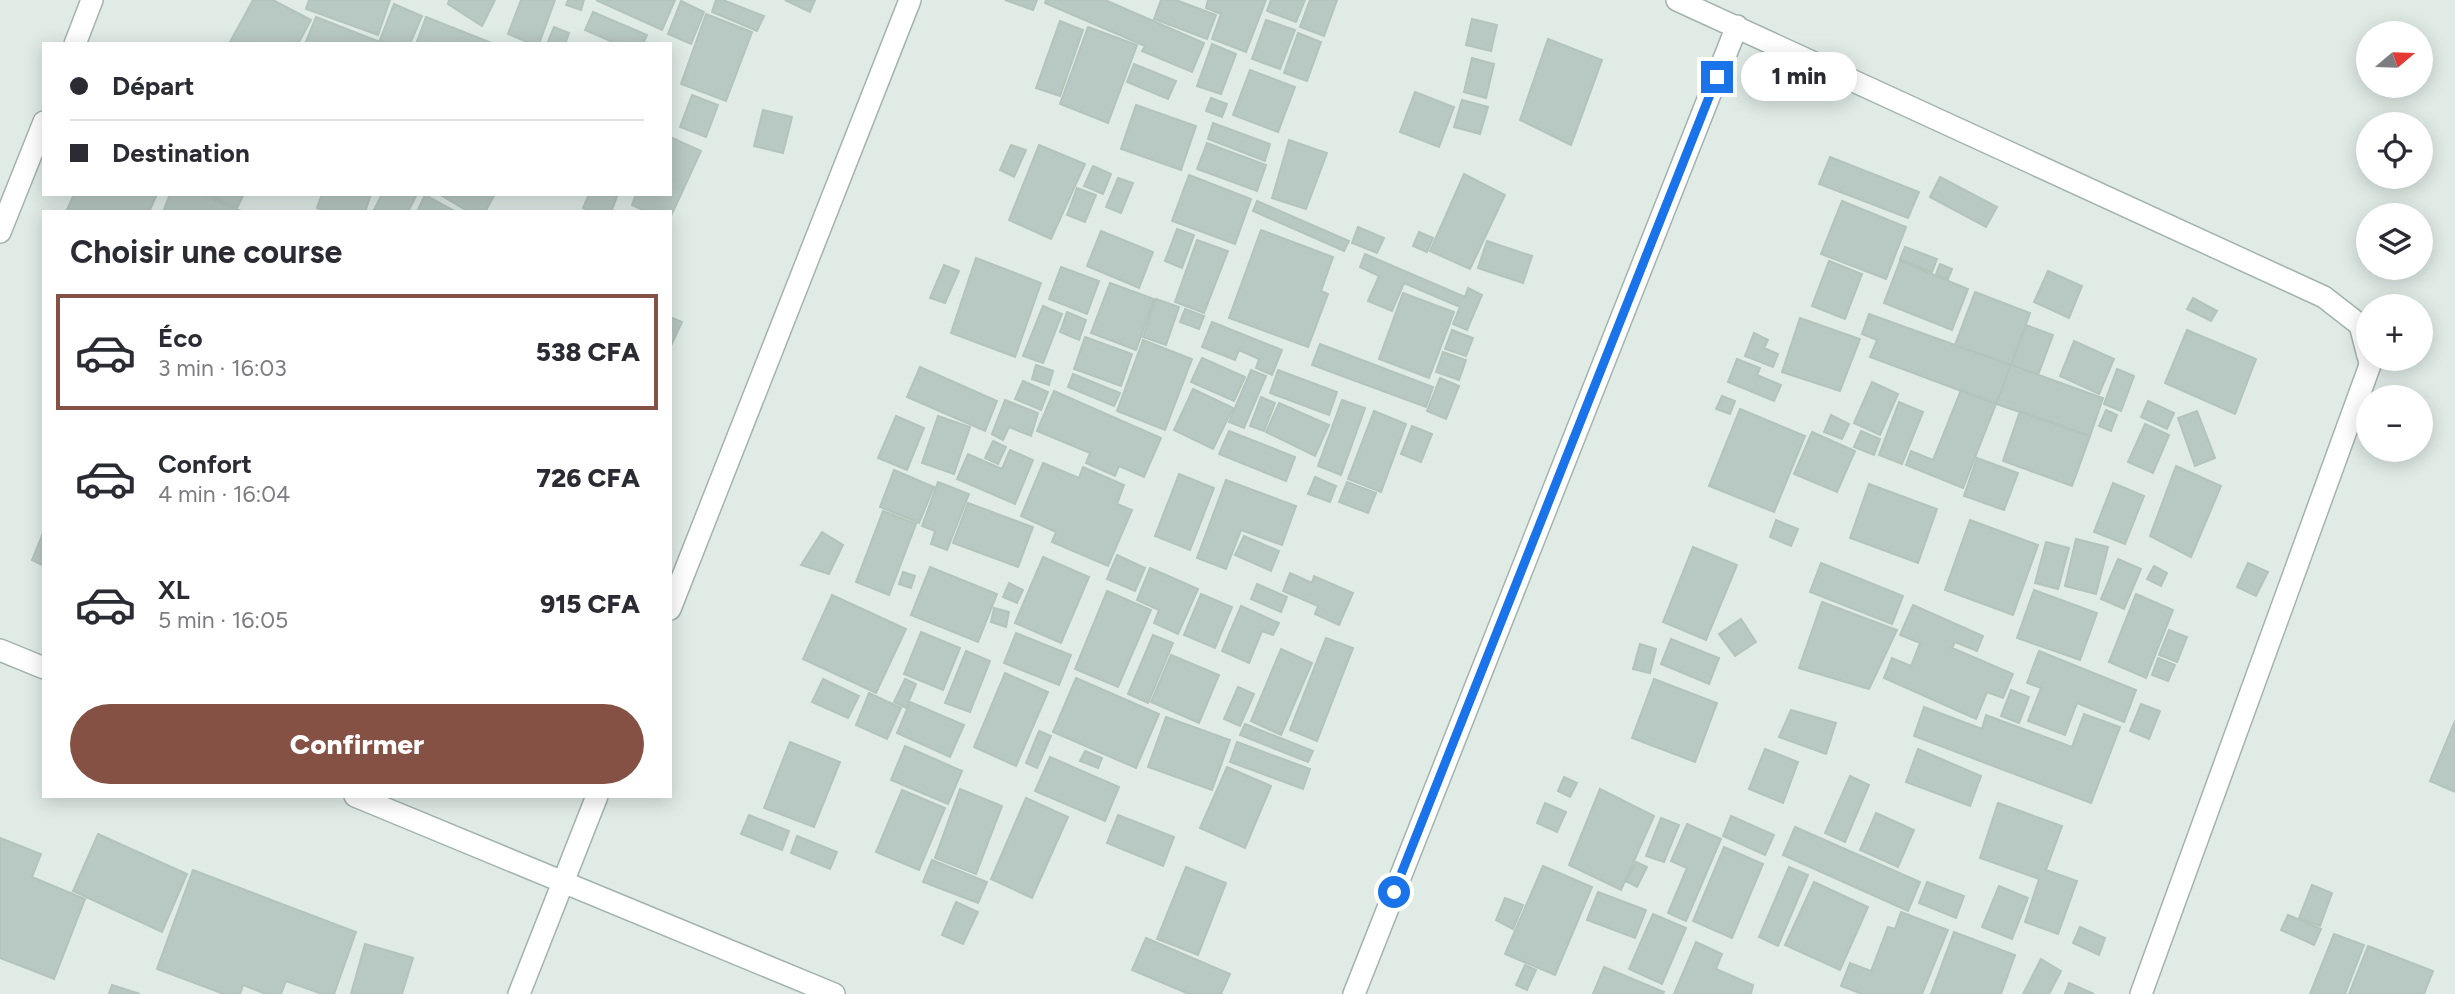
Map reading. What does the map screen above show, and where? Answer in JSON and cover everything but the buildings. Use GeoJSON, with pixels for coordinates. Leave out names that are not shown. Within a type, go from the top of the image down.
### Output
{"type":"FeatureCollection","features":[{"type":"Feature","properties":{"kind":"street"},"geometry":{"type":"LineString","coordinates":[[76,42],[92,0]]}},
{"type":"Feature","properties":{"kind":"street"},"geometry":{"type":"LineString","coordinates":[[672,604],[910,0]]}},
{"type":"Feature","properties":{"kind":"street"},"geometry":{"type":"LineString","coordinates":[[1677,0],[2324,297],[2356,322]]}},
{"type":"Feature","properties":{"kind":"street"},"geometry":{"type":"LineString","coordinates":[[1354,994],[1737,26]]}},
{"type":"Feature","properties":{"kind":"street"},"geometry":{"type":"LineString","coordinates":[[0,232],[42,127]]}},
{"type":"Feature","properties":{"kind":"street"},"geometry":{"type":"LineString","coordinates":[[2141,994],[2368,371]]}},
{"type":"Feature","properties":{"kind":"street"},"geometry":{"type":"LineString","coordinates":[[0,650],[42,667]]}},
{"type":"Feature","properties":{"kind":"street"},"geometry":{"type":"LineString","coordinates":[[360,798],[834,994]]}},
{"type":"Feature","properties":{"kind":"street"},"geometry":{"type":"LineString","coordinates":[[519,994],[596,798]]}},
{"type":"Feature","properties":{"kind":"route"},"geometry":{"type":"LineString","coordinates":[[1394,892],[1717,77]]}}]}
